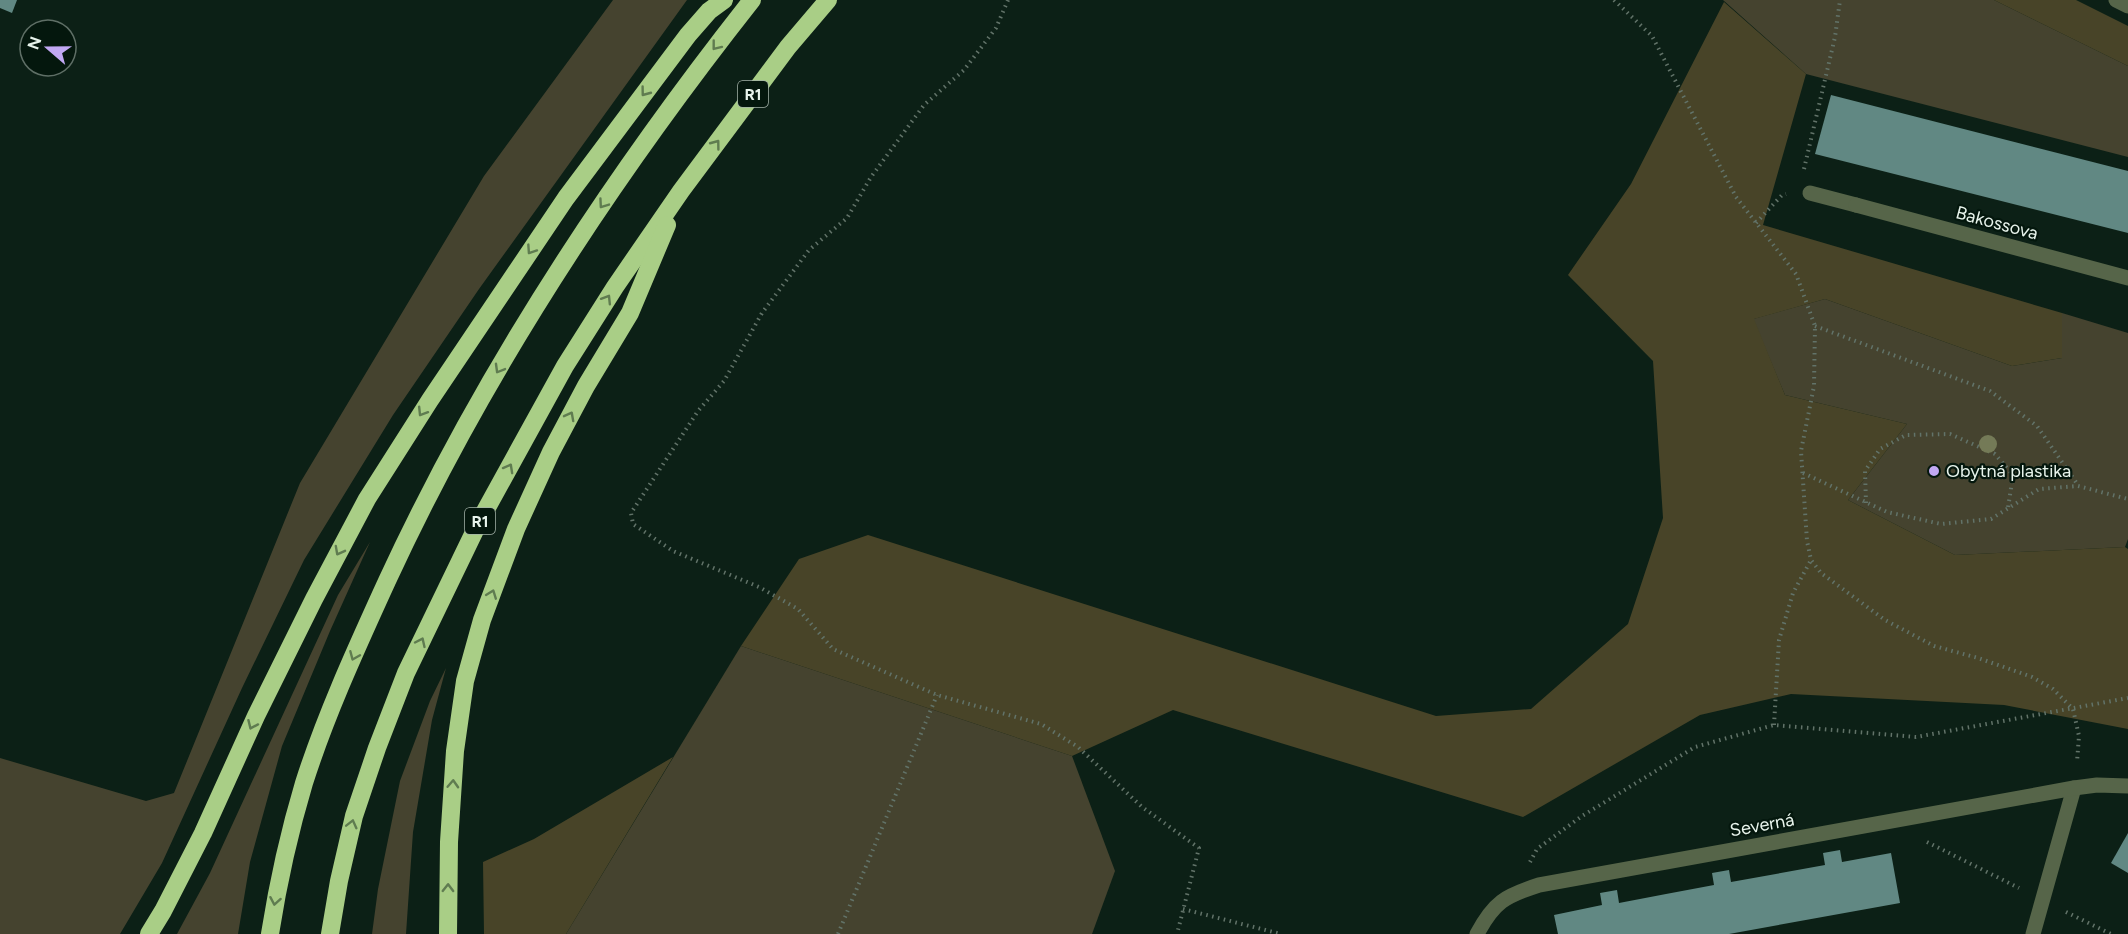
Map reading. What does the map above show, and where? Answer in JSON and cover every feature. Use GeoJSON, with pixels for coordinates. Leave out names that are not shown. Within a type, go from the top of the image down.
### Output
{"type":"FeatureCollection","features":[{"type":"Feature","properties":{"kind":"highway"},"geometry":{"type":"LineString","coordinates":[[149,934],[203,833],[256,716],[367,499],[430,399],[566,198],[688,35],[709,11],[724,0]]}},
{"type":"Feature","properties":{"kind":"highway"},"geometry":{"type":"LineString","coordinates":[[270,934],[281,868],[304,783],[333,703],[413,526],[457,441],[568,254],[702,64],[752,0]]}},
{"type":"Feature","properties":{"kind":"highway","name":"R1"},"geometry":{"type":"LineString","coordinates":[[330,934],[354,816],[377,748],[406,673],[478,524],[565,366],[615,286],[681,191],[789,46],[828,0]]}},
{"type":"Feature","properties":{"kind":"highway"},"geometry":{"type":"LineString","coordinates":[[447,934],[449,842],[455,751],[465,681],[482,620],[516,529],[551,452],[586,386],[630,313],[681,191]]}},
{"type":"Feature","properties":{"kind":"street"},"geometry":{"type":"LineString","coordinates":[[2115,0],[2128,6]]}},
{"type":"Feature","properties":{"kind":"street","name":"Bakossova"},"geometry":{"type":"LineString","coordinates":[[1804,191],[2128,278]]}},
{"type":"Feature","properties":{"kind":"street","name":"Severná"},"geometry":{"type":"LineString","coordinates":[[1477,934],[1486,916],[1509,895],[1539,885],[2074,788],[2097,785],[2128,786]]}},
{"type":"Feature","properties":{"kind":"street"},"geometry":{"type":"LineString","coordinates":[[2033,934],[2074,788]]}},
{"type":"Feature","properties":{"kind":"path"},"geometry":{"type":"LineString","coordinates":[[1008,0],[996,28],[964,70],[924,105],[871,177],[847,218],[809,250],[762,313],[724,381],[698,411],[631,513],[633,524],[673,551],[759,587],[798,609],[833,649],[937,695],[1041,724],[1077,747],[1142,807],[1199,848],[1177,934]]}},
{"type":"Feature","properties":{"kind":"path"},"geometry":{"type":"LineString","coordinates":[[1614,0],[1652,36],[1736,197],[1796,274],[1815,326],[1814,386],[1801,451],[1807,541],[1811,560],[1821,573],[1885,620],[1934,646],[1978,658],[2032,677],[2053,689],[2073,709],[2079,736],[2074,788]]}},
{"type":"Feature","properties":{"kind":"path"},"geometry":{"type":"LineString","coordinates":[[1756,223],[1782,195],[1804,191],[1835,37],[1840,0]]}},
{"type":"Feature","properties":{"kind":"path"},"geometry":{"type":"LineString","coordinates":[[1815,326],[1990,391],[2037,426],[2078,486]]}},
{"type":"Feature","properties":{"kind":"path"},"geometry":{"type":"LineString","coordinates":[[1866,503],[1865,471],[1880,449],[1906,435],[1950,434],[1995,454],[2013,475],[2008,509]]}},
{"type":"Feature","properties":{"kind":"path"},"geometry":{"type":"LineString","coordinates":[[1803,473],[1887,512],[1941,524],[1991,519],[2039,489],[2078,486],[2128,499]]}},
{"type":"Feature","properties":{"kind":"path"},"geometry":{"type":"LineString","coordinates":[[1774,726],[1779,640],[1793,593],[1811,560]]}},
{"type":"Feature","properties":{"kind":"path"},"geometry":{"type":"LineString","coordinates":[[838,934],[937,695]]}},
{"type":"Feature","properties":{"kind":"path"},"geometry":{"type":"LineString","coordinates":[[1509,895],[1537,849],[1582,816],[1695,747],[1774,726],[1916,737],[2128,698]]}},
{"type":"Feature","properties":{"kind":"path"},"geometry":{"type":"LineString","coordinates":[[1886,822],[2111,934]]}},
{"type":"Feature","properties":{"kind":"path"},"geometry":{"type":"LineString","coordinates":[[1184,909],[1281,934]]}},
{"type":"Feature","properties":{"kind":"shaded area"},"geometry":{"type":"Polygon","coordinates":[[[613,0],[687,0],[479,289],[393,415],[304,560],[242,688],[162,863],[120,934],[0,934],[0,758],[146,801],[174,793],[300,483],[484,176],[613,0]]]}},
{"type":"Feature","properties":{"kind":"shaded area"},"geometry":{"type":"Polygon","coordinates":[[[1723,0],[1994,0],[2128,66],[2128,157],[1806,74],[1723,0]]]}},
{"type":"Feature","properties":{"kind":"shaded area"},"geometry":{"type":"Polygon","coordinates":[[[1994,0],[2076,0],[2128,26],[2128,66],[1994,0]]]}},
{"type":"Feature","properties":{"kind":"shaded area"},"geometry":{"type":"Polygon","coordinates":[[[1724,2],[1806,74],[1763,225],[2062,313],[2062,358],[2012,366],[1825,299],[1754,319],[1785,395],[1907,424],[1848,500],[1955,555],[2125,547],[2128,549],[2128,729],[2004,705],[1791,694],[1700,715],[1523,817],[1173,710],[1072,756],[741,646],[799,559],[868,535],[1436,716],[1531,709],[1628,624],[1663,518],[1653,361],[1568,275],[1631,184],[1724,2]]]}},
{"type":"Feature","properties":{"kind":"shaded area"},"geometry":{"type":"Polygon","coordinates":[[[1825,299],[2012,366],[2062,358],[2062,313],[2128,333],[2128,539],[2125,547],[1955,555],[1848,500],[1907,424],[1785,395],[1753,319],[1825,299]]]}},
{"type":"Feature","properties":{"kind":"shaded area"},"geometry":{"type":"Polygon","coordinates":[[[370,542],[282,746],[250,862],[238,934],[177,934],[210,873],[338,595],[370,542]]]}},
{"type":"Feature","properties":{"kind":"shaded area"},"geometry":{"type":"Polygon","coordinates":[[[741,646],[1072,756],[1115,871],[1092,934],[566,934],[741,646]]]}},
{"type":"Feature","properties":{"kind":"shaded area"},"geometry":{"type":"Polygon","coordinates":[[[446,668],[432,720],[413,832],[406,934],[372,934],[378,889],[400,781],[430,701],[446,668]]]}},
{"type":"Feature","properties":{"kind":"shaded area"},"geometry":{"type":"Polygon","coordinates":[[[673,757],[566,934],[484,934],[483,862],[534,839],[673,757]]]}},
{"type":"Feature","properties":{"kind":"building"},"geometry":{"type":"Polygon","coordinates":[[[0,0],[17,0],[12,13],[0,8],[0,0]]]}},
{"type":"Feature","properties":{"kind":"building"},"geometry":{"type":"Polygon","coordinates":[[[1831,95],[2128,171],[2128,233],[1815,154],[1831,95]]]}},
{"type":"Feature","properties":{"kind":"building"},"geometry":{"type":"Polygon","coordinates":[[[2128,833],[2128,873],[2111,863],[2128,833]]]}},
{"type":"Feature","properties":{"kind":"building"},"geometry":{"type":"Polygon","coordinates":[[[1840,850],[1842,862],[1891,853],[1900,903],[1729,934],[1558,934],[1554,915],[1602,905],[1600,893],[1617,890],[1619,903],[1714,885],[1712,873],[1729,870],[1731,882],[1825,865],[1823,853],[1840,850]]]}},
{"type":"Feature","properties":{"kind":"place","name":"Obytná plastika"},"geometry":{"type":"Point","coordinates":[1934,471]}}]}
